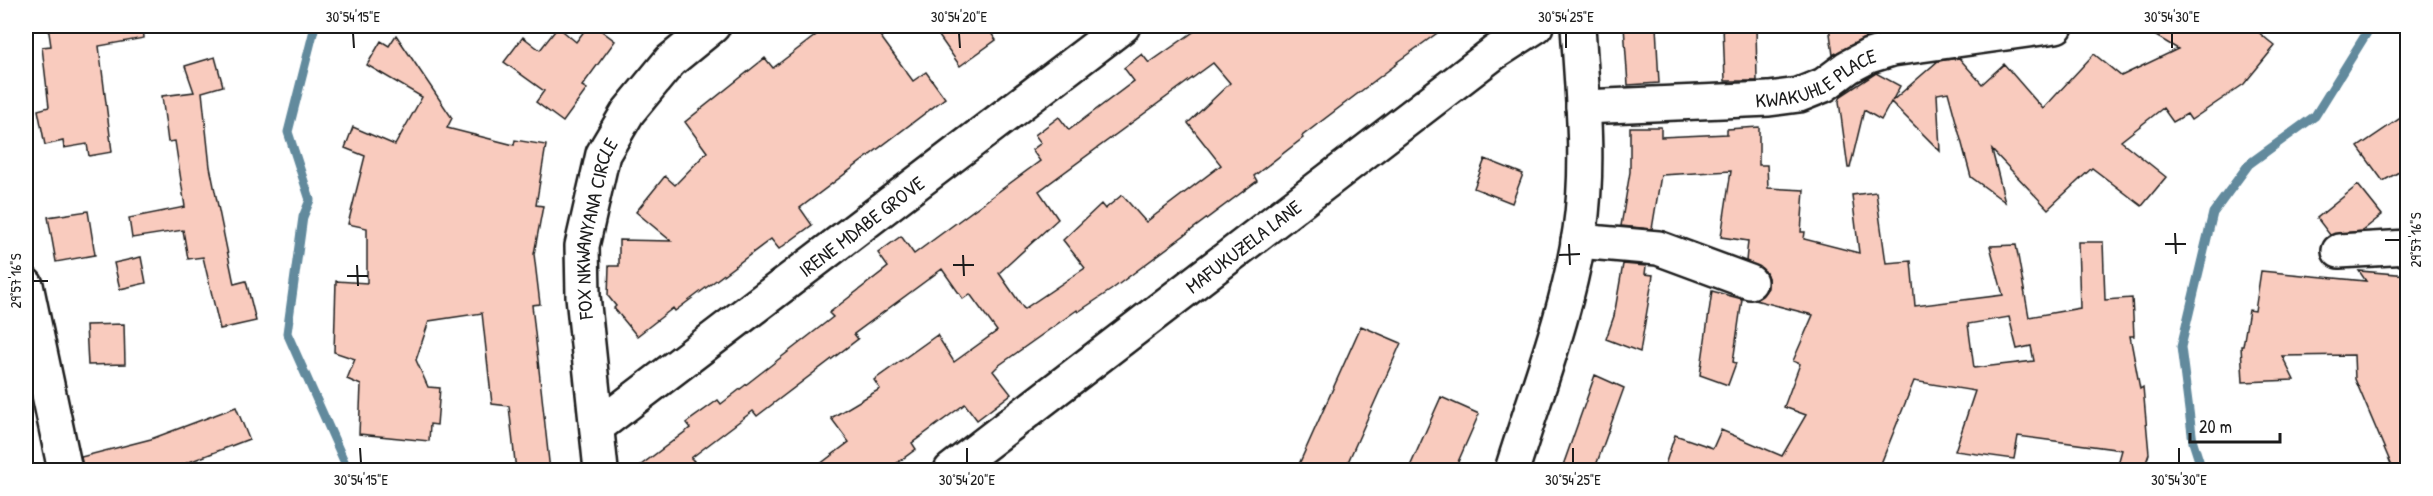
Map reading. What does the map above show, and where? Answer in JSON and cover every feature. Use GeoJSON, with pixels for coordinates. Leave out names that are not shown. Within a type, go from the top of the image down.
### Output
{"type":"FeatureCollection","features":[{"type":"Feature","properties":{"kind":"street","name":"FOX NKWANYANA CIRCLE"},"geometry":{"type":"LineString","coordinates":[[600,471],[583,296],[582,246],[603,154],[628,112],[670,61],[713,26]]}},
{"type":"Feature","properties":{"kind":"street","name":"IRENE MDABE GROVE"},"geometry":{"type":"LineString","coordinates":[[597,427],[1123,26]]}},
{"type":"Feature","properties":{"kind":"street","name":"MAFUKUZELA LANE"},"geometry":{"type":"LineString","coordinates":[[951,471],[1494,53],[1536,26]]}},
{"type":"Feature","properties":{"kind":"street"},"geometry":{"type":"LineString","coordinates":[[1520,462],[1564,303],[1578,241],[1585,175],[1578,26]]}},
{"type":"Feature","properties":{"kind":"street","name":"KWAKUHLE PLACE"},"geometry":{"type":"LineString","coordinates":[[1583,107],[1769,99],[1799,95],[1824,86],[1848,67],[1884,51],[1935,41],[2051,26]]}},
{"type":"Feature","properties":{"kind":"street"},"geometry":{"type":"LineString","coordinates":[[1578,241],[1658,248],[1750,282]]}},
{"type":"Feature","properties":{"kind":"street"},"geometry":{"type":"LineString","coordinates":[[2339,251],[2408,247]]}},
{"type":"Feature","properties":{"kind":"street"},"geometry":{"type":"LineString","coordinates":[[26,285],[65,471]]}},
{"type":"Feature","properties":{"kind":"building"},"geometry":{"type":"Polygon","coordinates":[[[48,26],[143,26],[144,38],[99,46],[112,152],[89,156],[87,144],[64,148],[63,141],[45,145],[38,110],[49,107],[42,47],[51,46],[48,26]]]}},
{"type":"Feature","properties":{"kind":"building"},"geometry":{"type":"Polygon","coordinates":[[[588,26],[595,26],[615,41],[582,86],[587,89],[563,122],[536,102],[544,91],[504,62],[523,37],[540,50],[558,27],[576,42],[588,26]]]}},
{"type":"Feature","properties":{"kind":"building"},"geometry":{"type":"Polygon","coordinates":[[[828,26],[873,26],[913,81],[926,72],[945,98],[800,208],[812,225],[779,249],[771,239],[675,311],[673,308],[637,336],[614,308],[616,306],[608,296],[609,266],[619,266],[619,240],[671,241],[636,212],[665,176],[675,185],[707,152],[685,122],[765,58],[773,68],[828,26]]]}},
{"type":"Feature","properties":{"kind":"building"},"geometry":{"type":"Polygon","coordinates":[[[932,26],[986,26],[996,40],[960,66],[932,26]]]}},
{"type":"Feature","properties":{"kind":"building"},"geometry":{"type":"Polygon","coordinates":[[[1202,26],[1447,26],[1302,136],[1303,138],[1254,176],[1257,181],[1111,290],[1078,312],[1077,310],[998,366],[993,371],[1011,394],[977,420],[965,404],[912,443],[916,449],[886,471],[811,471],[849,442],[831,418],[880,389],[874,380],[937,335],[954,362],[997,331],[970,294],[963,299],[942,269],[854,334],[858,339],[757,416],[753,411],[691,458],[694,461],[682,471],[633,471],[690,428],[686,423],[718,400],[721,404],[833,317],[829,313],[888,267],[878,253],[901,236],[914,254],[1040,161],[1032,150],[1041,143],[1035,135],[1059,117],[1069,130],[1134,81],[1124,68],[1142,54],[1149,63],[1202,26]],[[1213,63],[1039,191],[1058,219],[999,273],[1024,309],[1085,268],[1063,240],[1101,204],[1105,209],[1122,195],[1146,222],[1221,165],[1188,123],[1230,83],[1213,63]]]}},
{"type":"Feature","properties":{"kind":"building"},"geometry":{"type":"Polygon","coordinates":[[[1624,26],[1656,26],[1659,83],[1628,85],[1624,26]]]}},
{"type":"Feature","properties":{"kind":"building"},"geometry":{"type":"Polygon","coordinates":[[[1723,26],[1756,26],[1757,81],[1725,81],[1723,26]]]}},
{"type":"Feature","properties":{"kind":"building"},"geometry":{"type":"Polygon","coordinates":[[[1829,26],[1866,26],[1867,37],[1833,55],[1829,26]]]}},
{"type":"Feature","properties":{"kind":"building"},"geometry":{"type":"Polygon","coordinates":[[[2139,26],[2251,26],[2275,46],[2244,84],[2191,120],[2187,114],[2173,122],[2163,108],[2121,141],[2166,177],[2142,206],[2092,168],[2048,209],[1992,150],[2005,202],[1971,177],[1948,92],[1937,94],[1940,151],[1891,102],[1881,120],[1864,110],[1850,168],[1848,168],[1839,101],[1841,96],[1876,73],[1900,86],[1892,101],[1938,61],[1959,58],[1982,84],[2004,64],[2043,109],[2094,54],[2121,76],[2178,49],[2139,26]]]}},
{"type":"Feature","properties":{"kind":"building"},"geometry":{"type":"Polygon","coordinates":[[[396,35],[452,118],[447,128],[514,145],[515,140],[546,145],[536,205],[543,206],[534,254],[540,304],[532,305],[550,471],[516,471],[509,406],[492,404],[482,313],[429,321],[416,360],[428,387],[440,388],[437,425],[430,424],[429,441],[359,434],[361,385],[347,379],[355,359],[334,352],[336,281],[367,283],[367,228],[348,224],[365,156],[345,148],[353,127],[395,145],[422,97],[367,65],[381,41],[389,46],[396,35]]]}},
{"type":"Feature","properties":{"kind":"building"},"geometry":{"type":"Polygon","coordinates":[[[215,57],[223,86],[202,92],[210,167],[234,284],[246,281],[256,321],[220,329],[203,257],[188,259],[183,230],[132,238],[129,218],[185,207],[175,141],[168,142],[162,96],[194,92],[185,66],[215,57]]]}},
{"type":"Feature","properties":{"kind":"building"},"geometry":{"type":"Polygon","coordinates":[[[2408,113],[2408,167],[2383,181],[2358,147],[2408,113]]]}},
{"type":"Feature","properties":{"kind":"building"},"geometry":{"type":"Polygon","coordinates":[[[1630,127],[1661,127],[1661,137],[1727,134],[1727,129],[1759,127],[1759,165],[1767,165],[1768,188],[1804,190],[1801,232],[1805,232],[1804,239],[1859,253],[1852,195],[1876,192],[1886,263],[1911,261],[1915,306],[2003,295],[1990,246],[2016,245],[2029,317],[2080,308],[2078,242],[2103,242],[2105,300],[2132,298],[2134,336],[2130,336],[2140,389],[2143,387],[2149,454],[2143,471],[2116,471],[2122,450],[2018,436],[2014,459],[1955,451],[1975,391],[1914,381],[1878,471],[1663,471],[1675,435],[1713,448],[1721,430],[1782,456],[1806,415],[1784,407],[1800,364],[1793,361],[1813,315],[1755,300],[1762,296],[1768,288],[1765,271],[1746,261],[1748,241],[1721,237],[1731,171],[1661,175],[1652,229],[1621,226],[1630,172],[1630,127]],[[2009,317],[1968,324],[1974,368],[2034,361],[2031,346],[2017,349],[2009,317]]]}},
{"type":"Feature","properties":{"kind":"building"},"geometry":{"type":"Polygon","coordinates":[[[1485,159],[1523,174],[1512,203],[1474,188],[1485,159]]]}},
{"type":"Feature","properties":{"kind":"building"},"geometry":{"type":"Polygon","coordinates":[[[2358,185],[2382,215],[2362,231],[2330,235],[2317,218],[2358,185]]]}},
{"type":"Feature","properties":{"kind":"building"},"geometry":{"type":"Polygon","coordinates":[[[88,211],[95,255],[56,262],[48,217],[88,211]]]}},
{"type":"Feature","properties":{"kind":"building"},"geometry":{"type":"Polygon","coordinates":[[[141,257],[146,283],[120,289],[114,263],[141,257]]]}},
{"type":"Feature","properties":{"kind":"building"},"geometry":{"type":"Polygon","coordinates":[[[1623,264],[1646,266],[1645,274],[1653,275],[1640,352],[1606,339],[1614,316],[1623,264]]]}},
{"type":"Feature","properties":{"kind":"building"},"geometry":{"type":"Polygon","coordinates":[[[2261,271],[2366,281],[2359,271],[2408,275],[2408,471],[2394,471],[2355,379],[2354,355],[2282,356],[2294,380],[2243,382],[2241,346],[2243,346],[2249,310],[2255,311],[2261,271]]]}},
{"type":"Feature","properties":{"kind":"building"},"geometry":{"type":"Polygon","coordinates":[[[1712,291],[1742,299],[1733,362],[1736,363],[1728,385],[1700,375],[1712,291]]]}},
{"type":"Feature","properties":{"kind":"building"},"geometry":{"type":"Polygon","coordinates":[[[124,324],[125,364],[88,365],[86,325],[124,324]]]}},
{"type":"Feature","properties":{"kind":"building"},"geometry":{"type":"Polygon","coordinates":[[[1361,326],[1401,343],[1344,471],[1296,471],[1361,326]]]}},
{"type":"Feature","properties":{"kind":"building"},"geometry":{"type":"Polygon","coordinates":[[[1595,375],[1624,388],[1594,471],[1561,471],[1595,375]]]}},
{"type":"Feature","properties":{"kind":"building"},"geometry":{"type":"Polygon","coordinates":[[[1441,397],[1479,414],[1454,471],[1408,471],[1441,397]]]}},
{"type":"Feature","properties":{"kind":"building"},"geometry":{"type":"Polygon","coordinates":[[[236,407],[249,439],[179,466],[181,471],[83,471],[81,457],[151,439],[236,407]]]}},
{"type":"Feature","properties":{"kind":"waterway"},"geometry":{"type":"LineString","coordinates":[[315,26],[288,132],[310,200],[303,217],[287,333],[348,470]]}},
{"type":"Feature","properties":{"kind":"waterway"},"geometry":{"type":"LineString","coordinates":[[2202,470],[2193,442],[2181,347],[2213,213],[2249,164],[2315,116],[2371,26]]}}]}
